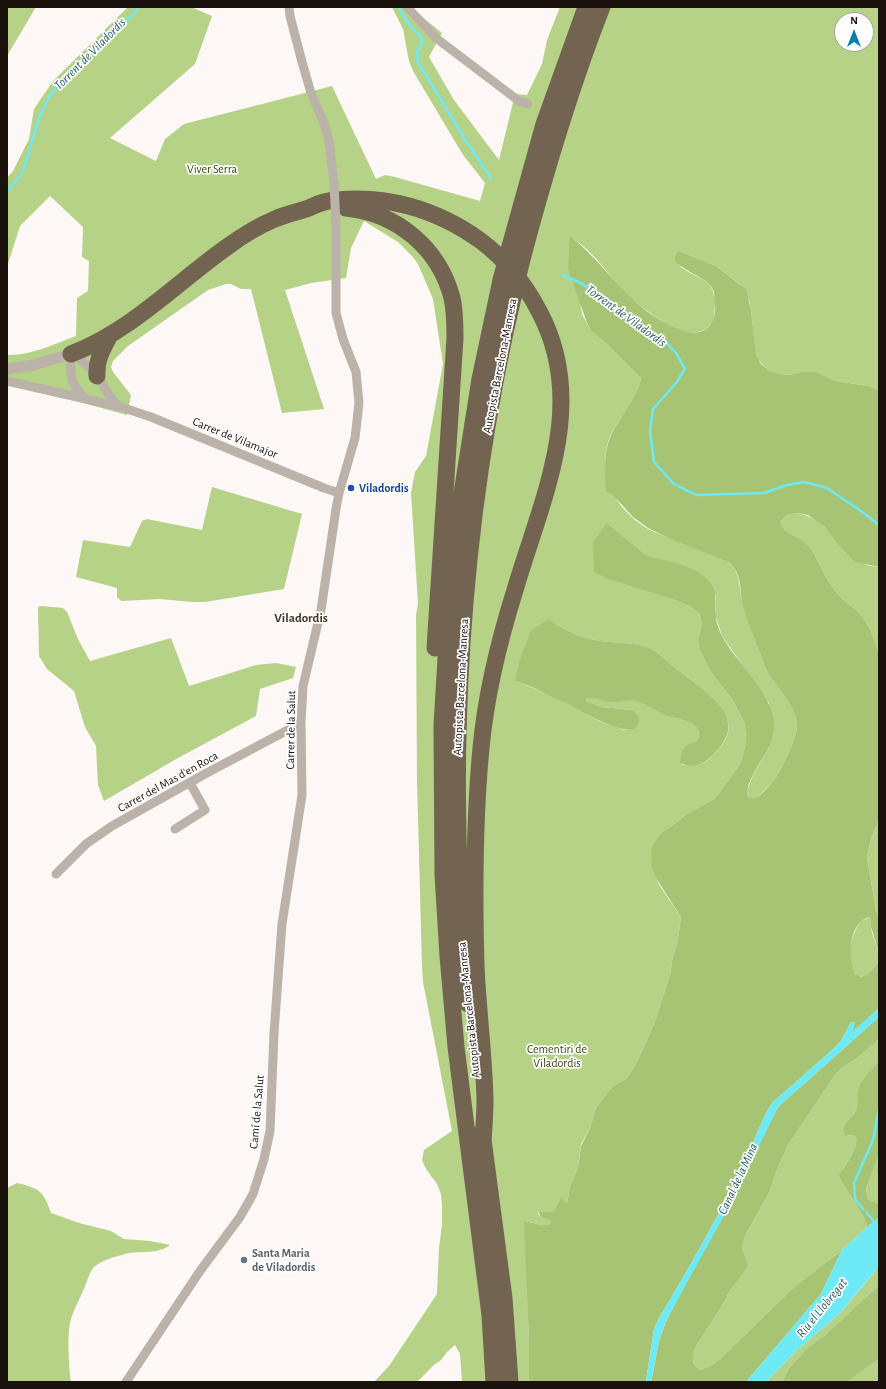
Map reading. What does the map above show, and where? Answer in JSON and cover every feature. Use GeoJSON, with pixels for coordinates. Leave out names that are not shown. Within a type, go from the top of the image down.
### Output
{"type":"FeatureCollection","features":[{"type":"Feature","properties":{"kind":"highway","name":"Autopista Barcelona-Manresa"},"geometry":{"type":"LineString","coordinates":[[494,1382],[490,1315],[456,1047],[448,956],[443,876],[442,726],[447,641],[452,580],[465,469],[480,379],[501,280],[544,124],[586,7]]}},
{"type":"Feature","properties":{"kind":"highway","name":"Autopista Barcelona-Manresa"},"geometry":{"type":"LineString","coordinates":[[510,1382],[504,1298],[483,1142],[463,956],[458,860],[457,801],[458,726],[462,633],[475,513],[495,381],[514,293],[542,184],[588,43],[602,7]]}},
{"type":"Feature","properties":{"kind":"highway"},"geometry":{"type":"LineString","coordinates":[[71,354],[109,337],[228,246],[252,230],[276,218],[329,200],[374,199],[395,202],[431,213],[453,223],[489,247],[512,270],[541,313],[549,332],[559,371],[562,409],[557,450],[547,492],[500,640],[487,704],[476,812],[474,884],[476,969],[485,1101],[483,1142]]}},
{"type":"Feature","properties":{"kind":"highway"},"geometry":{"type":"LineString","coordinates":[[310,207],[317,209],[358,209],[374,213],[400,225],[418,240],[436,263],[448,285],[452,299],[456,338],[435,643],[432,739],[438,904],[442,956],[456,1047]]}},
{"type":"Feature","properties":{"kind":"highway"},"geometry":{"type":"LineString","coordinates":[[97,376],[96,366],[109,337]]}},
{"type":"Feature","properties":{"kind":"street","name":"Carrer de la Salut"},"geometry":{"type":"LineString","coordinates":[[282,924],[302,795],[301,723],[303,686],[321,610],[339,493],[355,438],[359,403],[356,372],[342,339],[336,313],[336,225],[334,183],[329,140],[305,74],[289,7]]}},
{"type":"Feature","properties":{"kind":"street"},"geometry":{"type":"LineString","coordinates":[[407,7],[436,38],[513,97],[528,104]]}},
{"type":"Feature","properties":{"kind":"street"},"geometry":{"type":"LineString","coordinates":[[71,354],[70,376],[74,386],[87,399]]}},
{"type":"Feature","properties":{"kind":"street"},"geometry":{"type":"LineString","coordinates":[[7,369],[33,365],[71,354],[86,364],[97,376],[111,399],[121,408]]}},
{"type":"Feature","properties":{"kind":"street","name":"Carrer de Vilamajor"},"geometry":{"type":"LineString","coordinates":[[7,381],[87,399],[151,417],[339,493]]}},
{"type":"Feature","properties":{"kind":"street","name":"Carrer del Mas d'en Roca"},"geometry":{"type":"LineString","coordinates":[[56,874],[86,844],[112,826],[301,723]]}},
{"type":"Feature","properties":{"kind":"street"},"geometry":{"type":"LineString","coordinates":[[175,829],[205,810],[190,783]]}},
{"type":"Feature","properties":{"kind":"street","name":"Camí de la Salut"},"geometry":{"type":"LineString","coordinates":[[126,1382],[200,1271],[240,1217],[253,1194],[258,1180],[270,1131],[274,1033],[282,924]]}},
{"type":"Feature","properties":{"kind":"green space"},"geometry":{"type":"Polygon","coordinates":[[[7,7],[36,7],[7,56],[7,7]]]}},
{"type":"Feature","properties":{"kind":"green space"},"geometry":{"type":"Polygon","coordinates":[[[128,7],[191,7],[212,16],[195,64],[110,138],[156,161],[165,139],[184,124],[332,86],[376,179],[385,175],[395,177],[480,201],[485,183],[463,155],[413,71],[409,61],[403,29],[392,7],[410,7],[442,33],[429,57],[454,100],[499,160],[515,94],[527,95],[542,64],[547,40],[560,7],[879,7],[879,390],[868,386],[836,381],[816,372],[800,372],[789,375],[779,374],[768,370],[757,359],[749,300],[740,284],[716,266],[677,250],[675,256],[680,266],[702,279],[712,289],[715,308],[713,319],[706,329],[696,332],[684,331],[671,326],[636,302],[621,288],[594,256],[579,242],[570,237],[582,314],[591,331],[607,344],[641,378],[636,395],[609,439],[605,466],[607,479],[612,491],[618,502],[627,512],[648,529],[730,563],[734,568],[738,577],[741,597],[765,667],[793,709],[797,724],[791,747],[774,780],[758,797],[748,797],[747,791],[753,775],[769,748],[769,703],[722,636],[716,617],[716,596],[645,554],[607,523],[610,580],[677,601],[691,607],[699,613],[702,624],[698,639],[713,675],[732,699],[745,724],[746,744],[740,764],[714,799],[687,814],[655,841],[652,869],[660,886],[681,917],[677,945],[673,955],[670,975],[654,1024],[637,1062],[627,1078],[612,1087],[596,1108],[590,1128],[581,1144],[578,1167],[570,1187],[567,1203],[560,1199],[553,1212],[538,1212],[541,1217],[551,1221],[551,1225],[542,1225],[525,1221],[529,1382],[462,1382],[460,1354],[455,1345],[417,1382],[374,1382],[389,1366],[437,1294],[439,1248],[442,1225],[441,1194],[437,1184],[426,1169],[422,1160],[424,1150],[452,1131],[423,982],[417,780],[416,615],[418,604],[411,493],[415,472],[426,456],[443,364],[433,299],[418,264],[412,256],[398,242],[364,221],[351,248],[346,278],[311,283],[285,290],[324,409],[282,413],[251,289],[241,289],[231,284],[226,284],[208,290],[128,346],[113,361],[111,367],[113,372],[131,395],[127,415],[7,384],[7,355],[33,352],[76,336],[77,298],[88,291],[89,261],[82,257],[83,227],[50,196],[20,226],[7,267],[7,178],[13,171],[29,139],[34,109],[53,81],[128,7]],[[549,619],[515,681],[570,705],[599,721],[624,730],[636,727],[638,723],[631,710],[602,707],[586,701],[586,697],[619,701],[636,701],[643,703],[664,715],[687,721],[696,727],[699,732],[699,738],[695,742],[685,746],[681,754],[681,764],[692,766],[704,763],[725,741],[728,730],[728,720],[716,701],[707,692],[654,650],[637,644],[601,641],[585,637],[562,628],[549,619]]]}},
{"type":"Feature","properties":{"kind":"green space"},"geometry":{"type":"Polygon","coordinates":[[[570,236],[592,256],[634,300],[657,318],[685,331],[700,332],[706,329],[711,323],[715,310],[714,294],[709,284],[675,261],[677,250],[716,266],[746,289],[751,310],[756,355],[760,363],[768,370],[779,374],[789,375],[800,372],[816,372],[836,381],[868,386],[879,390],[879,567],[855,562],[825,527],[808,515],[797,513],[787,515],[780,522],[785,530],[808,545],[833,588],[864,619],[871,631],[879,653],[879,820],[871,838],[867,858],[876,910],[879,919],[879,953],[871,927],[870,917],[863,920],[858,925],[854,933],[851,959],[855,974],[860,977],[872,971],[879,960],[879,1008],[853,1032],[851,1022],[841,1041],[772,1103],[766,1113],[731,1192],[654,1329],[646,1381],[651,1382],[529,1382],[529,1342],[524,1221],[542,1225],[550,1225],[551,1221],[541,1217],[538,1212],[553,1212],[562,1198],[567,1203],[570,1187],[578,1167],[581,1146],[590,1128],[596,1108],[612,1087],[627,1078],[637,1062],[654,1024],[670,975],[673,955],[677,945],[681,917],[656,878],[652,869],[651,850],[655,841],[662,833],[687,814],[714,799],[720,792],[740,764],[746,744],[745,724],[732,699],[713,675],[700,649],[698,639],[702,624],[699,613],[691,607],[677,601],[610,580],[594,572],[593,542],[607,523],[645,554],[696,571],[709,581],[714,588],[717,621],[721,634],[728,646],[761,690],[768,702],[774,724],[774,730],[769,747],[751,778],[748,797],[758,797],[774,780],[791,747],[797,724],[793,709],[765,667],[746,617],[739,578],[730,563],[668,538],[648,528],[633,517],[612,494],[606,492],[605,472],[607,447],[614,430],[635,395],[641,378],[607,344],[591,331],[587,323],[568,269],[570,236]]]}},
{"type":"Feature","properties":{"kind":"green space"},"geometry":{"type":"Polygon","coordinates":[[[212,487],[302,514],[284,589],[205,602],[160,599],[121,601],[117,597],[117,588],[76,577],[83,540],[130,547],[142,521],[147,519],[202,530],[212,487]]]}},
{"type":"Feature","properties":{"kind":"green space"},"geometry":{"type":"Polygon","coordinates":[[[797,513],[808,516],[825,527],[864,564],[879,567],[879,653],[871,631],[866,623],[833,588],[808,545],[785,530],[782,526],[780,522],[787,515],[797,513]]]}},
{"type":"Feature","properties":{"kind":"green space"},"geometry":{"type":"Polygon","coordinates":[[[38,607],[63,608],[67,612],[78,639],[90,661],[171,638],[189,686],[256,665],[276,663],[296,667],[293,678],[260,689],[256,716],[178,758],[104,801],[98,785],[96,746],[85,727],[74,691],[47,669],[39,656],[38,607]]]}},
{"type":"Feature","properties":{"kind":"green space"},"geometry":{"type":"Polygon","coordinates":[[[549,619],[562,628],[585,637],[601,641],[637,644],[654,650],[708,693],[724,711],[728,721],[728,731],[723,743],[713,755],[702,764],[695,766],[686,765],[680,763],[683,749],[687,744],[695,742],[699,738],[699,732],[696,727],[687,721],[664,715],[643,703],[635,701],[610,702],[586,698],[586,701],[602,707],[631,710],[636,713],[639,720],[638,725],[631,729],[623,729],[602,722],[568,704],[515,681],[519,662],[531,630],[549,619]]]}},
{"type":"Feature","properties":{"kind":"green space"},"geometry":{"type":"Polygon","coordinates":[[[879,820],[879,919],[876,910],[867,858],[871,838],[879,820]]]}},
{"type":"Feature","properties":{"kind":"green space"},"geometry":{"type":"Polygon","coordinates":[[[870,917],[872,933],[879,957],[878,962],[872,971],[864,976],[858,977],[853,971],[851,965],[850,949],[857,927],[861,921],[870,917]]]}},
{"type":"Feature","properties":{"kind":"green space"},"geometry":{"type":"Polygon","coordinates":[[[879,1017],[879,1039],[835,1075],[788,1145],[776,1172],[770,1191],[745,1236],[742,1247],[748,1266],[729,1292],[725,1301],[698,1343],[693,1353],[693,1363],[700,1370],[719,1360],[794,1287],[842,1250],[821,1294],[746,1382],[651,1382],[659,1341],[666,1321],[778,1107],[879,1017]]]}},
{"type":"Feature","properties":{"kind":"green space"},"geometry":{"type":"Polygon","coordinates":[[[879,1039],[879,1061],[864,1078],[858,1095],[858,1106],[844,1128],[846,1136],[852,1135],[856,1137],[856,1146],[842,1170],[848,1191],[864,1218],[867,1227],[842,1250],[794,1287],[719,1360],[700,1370],[693,1363],[693,1353],[729,1292],[747,1266],[742,1246],[745,1236],[770,1191],[776,1172],[788,1145],[835,1075],[879,1039]]]}},
{"type":"Feature","properties":{"kind":"green space"},"geometry":{"type":"Polygon","coordinates":[[[879,1061],[879,1155],[866,1189],[867,1199],[879,1204],[879,1218],[867,1227],[864,1218],[839,1176],[853,1153],[856,1142],[856,1137],[852,1135],[846,1136],[844,1132],[845,1125],[857,1108],[858,1091],[861,1082],[879,1061]]]}},
{"type":"Feature","properties":{"kind":"green space"},"geometry":{"type":"Polygon","coordinates":[[[879,1155],[879,1204],[866,1199],[866,1193],[868,1182],[879,1155]]]}},
{"type":"Feature","properties":{"kind":"green space"},"geometry":{"type":"Polygon","coordinates":[[[17,1183],[31,1187],[40,1192],[46,1199],[51,1213],[79,1223],[111,1231],[124,1239],[150,1241],[170,1245],[160,1250],[125,1254],[101,1262],[92,1269],[70,1323],[68,1344],[71,1382],[7,1382],[7,1188],[17,1183]]]}},
{"type":"Feature","properties":{"kind":"green space"},"geometry":{"type":"Polygon","coordinates":[[[879,1265],[879,1285],[824,1336],[806,1349],[789,1368],[782,1382],[766,1382],[795,1352],[840,1313],[879,1265]]]}},
{"type":"Feature","properties":{"kind":"green space"},"geometry":{"type":"Polygon","coordinates":[[[879,1285],[879,1359],[847,1382],[782,1382],[789,1368],[806,1349],[824,1336],[879,1285]]]}},
{"type":"Feature","properties":{"kind":"green space"},"geometry":{"type":"Polygon","coordinates":[[[879,1359],[879,1382],[847,1382],[879,1359]]]}},
{"type":"Feature","properties":{"kind":"water","name":"Canal de la Mina"},"geometry":{"type":"Polygon","coordinates":[[[879,1008],[879,1017],[778,1107],[737,1192],[666,1321],[659,1341],[651,1382],[646,1381],[654,1329],[658,1320],[731,1192],[766,1113],[772,1103],[841,1041],[851,1022],[855,1022],[853,1031],[879,1008]]]}},
{"type":"Feature","properties":{"kind":"water","name":"Riu el Llobregat"},"geometry":{"type":"Polygon","coordinates":[[[879,1218],[879,1265],[876,1270],[840,1313],[795,1352],[766,1382],[746,1382],[821,1294],[842,1250],[879,1218]]]}},
{"type":"Feature","properties":{"kind":"waterway","name":"Torrent de Viladordis"},"geometry":{"type":"LineString","coordinates":[[7,191],[19,178],[24,169],[38,121],[49,96],[82,60],[139,7]]}},
{"type":"Feature","properties":{"kind":"waterway","name":"Torrent de Viladordis"},"geometry":{"type":"LineString","coordinates":[[398,7],[408,23],[421,37],[422,44],[417,51],[418,62],[466,141],[491,178]]}},
{"type":"Feature","properties":{"kind":"waterway","name":"Torrent de Viladordis"},"geometry":{"type":"LineString","coordinates":[[562,275],[581,283],[629,320],[661,337],[676,353],[685,369],[676,383],[653,409],[650,431],[654,462],[674,484],[696,495],[764,493],[787,485],[804,482],[827,488],[879,525]]}},
{"type":"Feature","properties":{"kind":"waterway","name":"Torrent de Viladordis"},"geometry":{"type":"LineString","coordinates":[[863,1209],[855,1199],[854,1183],[873,1140],[879,1108]]}},
{"type":"Feature","properties":{"kind":"waterway","name":"Torrent de Viladordis"},"geometry":{"type":"LineString","coordinates":[[866,1212],[879,1227]]}},
{"type":"Feature","properties":{"kind":"place","name":"Viladordis"},"geometry":{"type":"Point","coordinates":[351,488]}},
{"type":"Feature","properties":{"kind":"place","name":"Santa Maria de Viladordis"},"geometry":{"type":"Point","coordinates":[244,1260]}},
{"type":"Feature","properties":{"kind":"district","name":"Viladordis"},"geometry":{"type":"Point","coordinates":[301,618]}},
{"type":"Feature","properties":{"kind":"park label","name":"Viver Serra"},"geometry":{"type":"Point","coordinates":[212,169]}},
{"type":"Feature","properties":{"kind":"park label","name":"Cementiri de Viladordis"},"geometry":{"type":"Point","coordinates":[557,1056]}}]}
